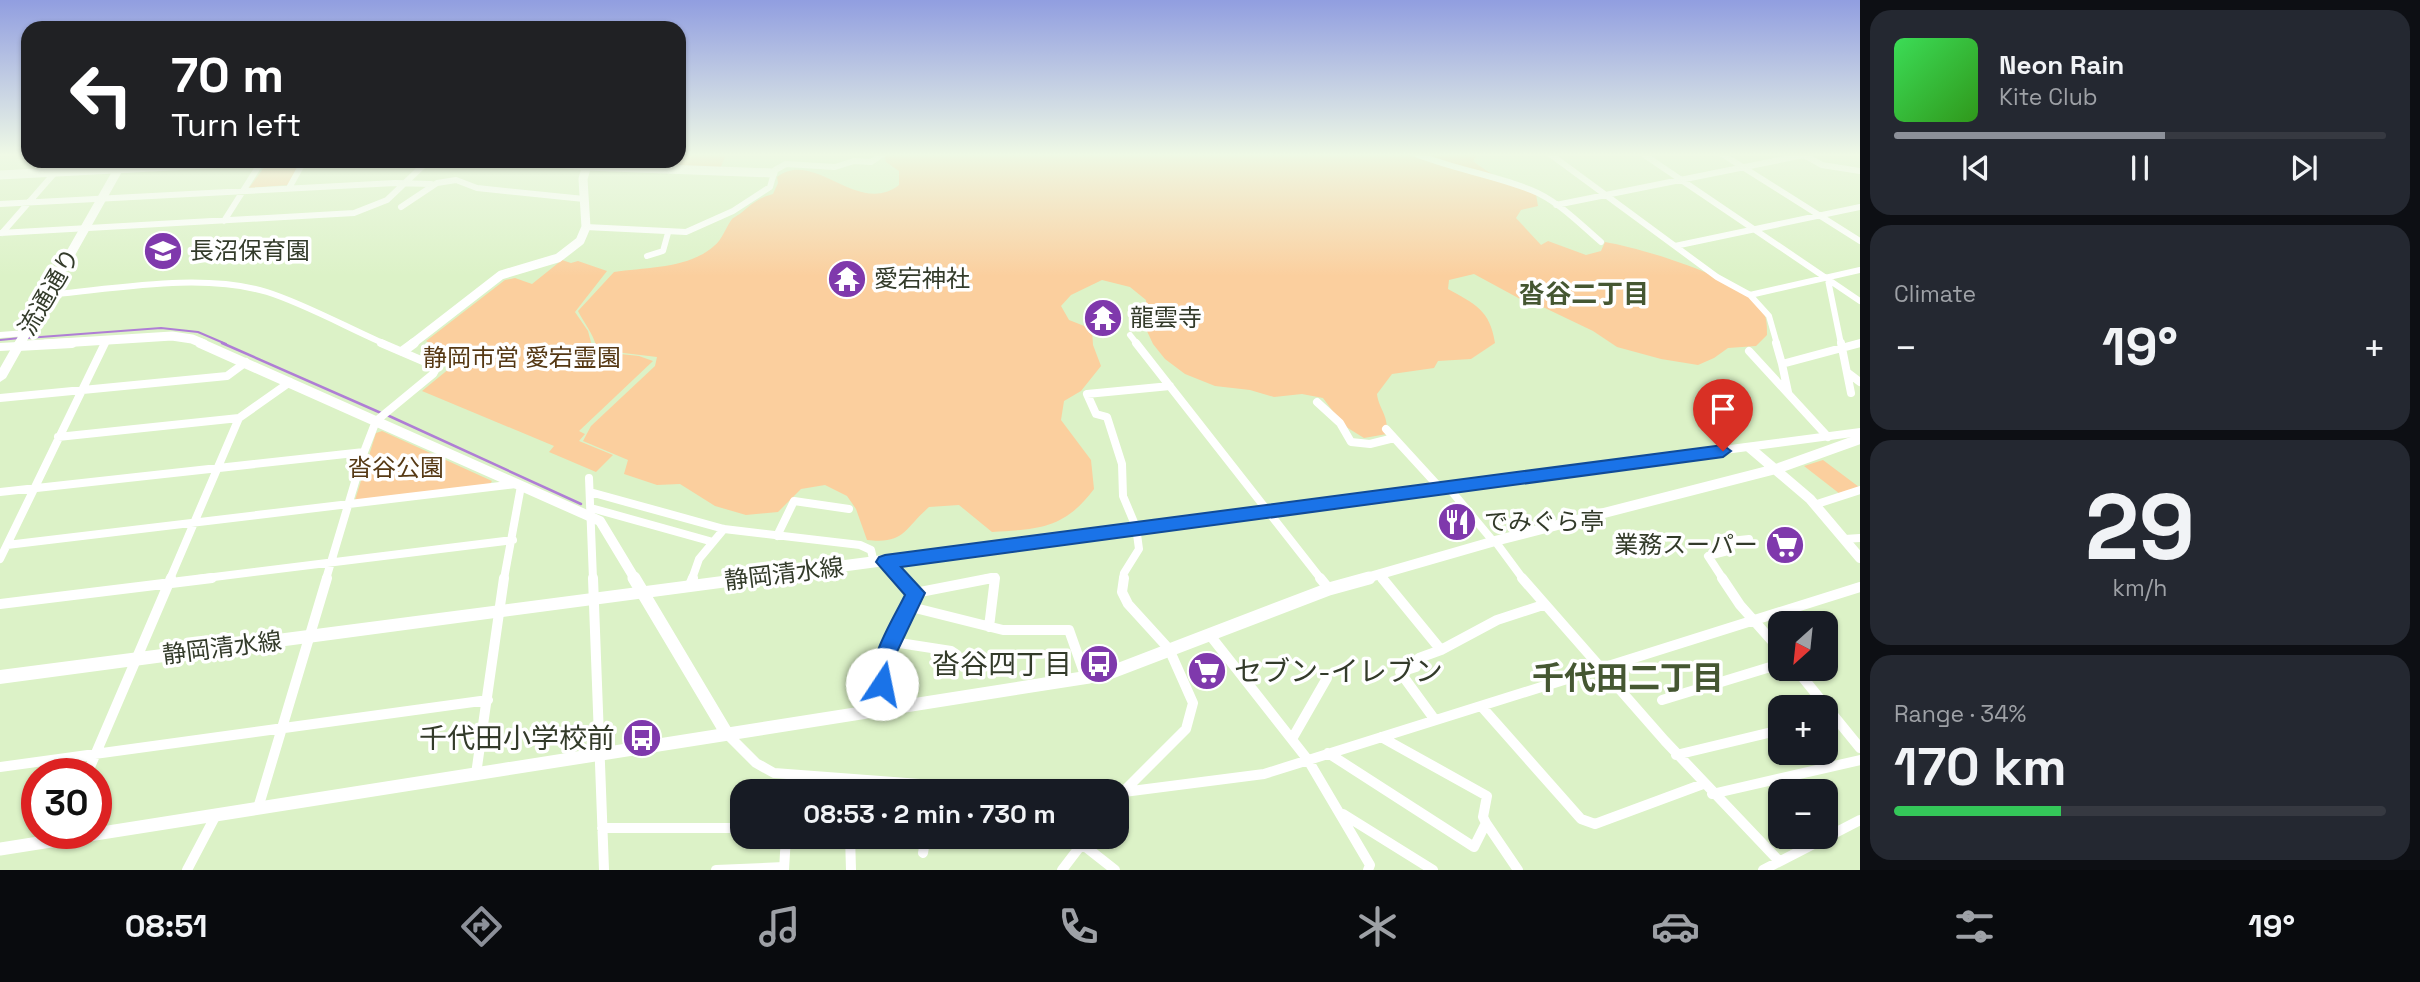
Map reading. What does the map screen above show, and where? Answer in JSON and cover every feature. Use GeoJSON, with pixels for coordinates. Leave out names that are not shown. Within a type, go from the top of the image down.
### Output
{"type":"FeatureCollection","features":[{"type":"Feature","properties":{"kind":"main road","name":"流通通り"},"geometry":{"type":"LineString","coordinates":[[0,378],[103,195]]}},
{"type":"Feature","properties":{"kind":"main road","name":"静岡清水線"},"geometry":{"type":"LineString","coordinates":[[0,677],[1860,432]]}},
{"type":"Feature","properties":{"kind":"street"},"geometry":{"type":"LineString","coordinates":[[1,233],[35,195]]}},
{"type":"Feature","properties":{"kind":"street"},"geometry":{"type":"LineString","coordinates":[[0,204],[169,195]]}},
{"type":"Feature","properties":{"kind":"street"},"geometry":{"type":"LineString","coordinates":[[224,221],[240,195]]}},
{"type":"Feature","properties":{"kind":"street"},"geometry":{"type":"LineString","coordinates":[[1,233],[365,211],[396,195]]}},
{"type":"Feature","properties":{"kind":"street"},"geometry":{"type":"LineString","coordinates":[[401,207],[418,195]]}},
{"type":"Feature","properties":{"kind":"street"},"geometry":{"type":"LineString","coordinates":[[541,195],[584,199]]}},
{"type":"Feature","properties":{"kind":"street"},"geometry":{"type":"LineString","coordinates":[[403,351],[501,275],[549,261],[566,253],[580,241],[586,227],[584,195]]}},
{"type":"Feature","properties":{"kind":"street"},"geometry":{"type":"LineString","coordinates":[[586,227],[687,232],[733,211],[758,195]]}},
{"type":"Feature","properties":{"kind":"street"},"geometry":{"type":"LineString","coordinates":[[1539,195],[1601,242]]}},
{"type":"Feature","properties":{"kind":"street"},"geometry":{"type":"LineString","coordinates":[[1556,205],[1606,195],[1717,277],[1750,295],[1769,316],[1788,392]]}},
{"type":"Feature","properties":{"kind":"street"},"geometry":{"type":"LineString","coordinates":[[1702,195],[1860,301]]}},
{"type":"Feature","properties":{"kind":"street"},"geometry":{"type":"LineString","coordinates":[[1787,195],[1860,242]]}},
{"type":"Feature","properties":{"kind":"street"},"geometry":{"type":"LineString","coordinates":[[1675,246],[1860,206]]}},
{"type":"Feature","properties":{"kind":"street"},"geometry":{"type":"LineString","coordinates":[[647,256],[665,248],[668,233]]}},
{"type":"Feature","properties":{"kind":"street"},"geometry":{"type":"LineString","coordinates":[[1750,295],[1860,270]]}},
{"type":"Feature","properties":{"kind":"street"},"geometry":{"type":"LineString","coordinates":[[1827,278],[1851,393]]}},
{"type":"Feature","properties":{"kind":"street"},"geometry":{"type":"LineString","coordinates":[[47,295],[188,284],[248,288],[267,292],[437,367],[378,419],[364,452],[258,808]]}},
{"type":"Feature","properties":{"kind":"street"},"geometry":{"type":"LineString","coordinates":[[0,335],[21,341]]}},
{"type":"Feature","properties":{"kind":"street"},"geometry":{"type":"LineString","coordinates":[[0,347],[21,341],[106,340],[172,335],[192,339],[378,419],[519,485],[591,513],[713,542]]}},
{"type":"Feature","properties":{"kind":"street"},"geometry":{"type":"LineString","coordinates":[[1130,335],[1329,589]]}},
{"type":"Feature","properties":{"kind":"street"},"geometry":{"type":"LineString","coordinates":[[0,559],[106,340]]}},
{"type":"Feature","properties":{"kind":"street"},"geometry":{"type":"LineString","coordinates":[[1782,363],[1856,344],[1860,351]]}},
{"type":"Feature","properties":{"kind":"street"},"geometry":{"type":"LineString","coordinates":[[1748,351],[1828,437]]}},
{"type":"Feature","properties":{"kind":"street"},"geometry":{"type":"LineString","coordinates":[[0,398],[226,376],[246,362]]}},
{"type":"Feature","properties":{"kind":"street"},"geometry":{"type":"LineString","coordinates":[[1848,373],[1860,382]]}},
{"type":"Feature","properties":{"kind":"street"},"geometry":{"type":"LineString","coordinates":[[58,436],[239,418],[290,382]]}},
{"type":"Feature","properties":{"kind":"street"},"geometry":{"type":"LineString","coordinates":[[1129,784],[1186,729],[1193,703],[1169,649],[1128,604],[1122,592],[1125,573],[1139,549],[1136,527],[1123,496],[1122,464],[1107,417],[1097,414],[1087,394],[1170,386]]}},
{"type":"Feature","properties":{"kind":"street"},"geometry":{"type":"LineString","coordinates":[[1317,402],[1340,423],[1351,442],[1370,444],[1394,438]]}},
{"type":"Feature","properties":{"kind":"street"},"geometry":{"type":"LineString","coordinates":[[93,758],[239,418]]}},
{"type":"Feature","properties":{"kind":"street"},"geometry":{"type":"LineString","coordinates":[[1386,429],[1494,541],[1543,605],[1676,755],[1778,860]]}},
{"type":"Feature","properties":{"kind":"street"},"geometry":{"type":"LineString","coordinates":[[112,829],[1086,678],[1112,671],[1329,589],[1494,541],[1779,468],[1860,439]]}},
{"type":"Feature","properties":{"kind":"street"},"geometry":{"type":"LineString","coordinates":[[1750,448],[1779,468],[1817,503],[1860,558]]}},
{"type":"Feature","properties":{"kind":"street"},"geometry":{"type":"LineString","coordinates":[[0,492],[364,452]]}},
{"type":"Feature","properties":{"kind":"street"},"geometry":{"type":"LineString","coordinates":[[589,478],[604,870]]}},
{"type":"Feature","properties":{"kind":"street"},"geometry":{"type":"LineString","coordinates":[[7,545],[519,485]]}},
{"type":"Feature","properties":{"kind":"street"},"geometry":{"type":"LineString","coordinates":[[476,774],[498,613],[513,540],[519,485]]}},
{"type":"Feature","properties":{"kind":"street"},"geometry":{"type":"LineString","coordinates":[[1817,503],[1860,490]]}},
{"type":"Feature","properties":{"kind":"street"},"geometry":{"type":"LineString","coordinates":[[590,492],[724,529],[860,545],[872,550],[880,562],[915,593]]}},
{"type":"Feature","properties":{"kind":"street"},"geometry":{"type":"LineString","coordinates":[[777,536],[794,501],[849,509]]}},
{"type":"Feature","properties":{"kind":"street"},"geometry":{"type":"LineString","coordinates":[[591,513],[600,521],[727,734],[756,763],[774,773],[813,779]]}},
{"type":"Feature","properties":{"kind":"street"},"geometry":{"type":"LineString","coordinates":[[690,585],[699,559],[724,529]]}},
{"type":"Feature","properties":{"kind":"street"},"geometry":{"type":"LineString","coordinates":[[1845,539],[1860,538]]}},
{"type":"Feature","properties":{"kind":"street"},"geometry":{"type":"LineString","coordinates":[[1749,539],[1721,542],[1727,551],[1708,556],[1740,606],[1768,636]]}},
{"type":"Feature","properties":{"kind":"street"},"geometry":{"type":"LineString","coordinates":[[0,604],[513,540]]}},
{"type":"Feature","properties":{"kind":"street"},"geometry":{"type":"LineString","coordinates":[[1379,574],[1441,650]]}},
{"type":"Feature","properties":{"kind":"street"},"geometry":{"type":"LineString","coordinates":[[915,593],[995,577],[989,627]]}},
{"type":"Feature","properties":{"kind":"street"},"geometry":{"type":"LineString","coordinates":[[1129,793],[1264,774],[1860,587]]}},
{"type":"Feature","properties":{"kind":"street"},"geometry":{"type":"LineString","coordinates":[[880,710],[884,658],[911,607],[915,593]]}},
{"type":"Feature","properties":{"kind":"street"},"geometry":{"type":"LineString","coordinates":[[1435,720],[1400,672],[1416,667],[1419,658],[1441,650],[1497,620],[1543,605]]}},
{"type":"Feature","properties":{"kind":"street"},"geometry":{"type":"LineString","coordinates":[[911,607],[1003,630],[1069,630],[1086,678]]}},
{"type":"Feature","properties":{"kind":"street"},"geometry":{"type":"LineString","coordinates":[[1209,634],[1308,760],[1370,865],[1368,870]]}},
{"type":"Feature","properties":{"kind":"street"},"geometry":{"type":"LineString","coordinates":[[893,642],[951,651],[957,655]]}},
{"type":"Feature","properties":{"kind":"street"},"geometry":{"type":"LineString","coordinates":[[1662,700],[1768,668]]}},
{"type":"Feature","properties":{"kind":"street"},"geometry":{"type":"LineString","coordinates":[[1292,739],[1327,678]]}},
{"type":"Feature","properties":{"kind":"street"},"geometry":{"type":"LineString","coordinates":[[0,767],[488,700]]}},
{"type":"Feature","properties":{"kind":"street"},"geometry":{"type":"LineString","coordinates":[[1481,706],[1581,819],[1595,824],[1703,784]]}},
{"type":"Feature","properties":{"kind":"street"},"geometry":{"type":"LineString","coordinates":[[1838,726],[1860,748]]}},
{"type":"Feature","properties":{"kind":"street"},"geometry":{"type":"LineString","coordinates":[[1676,755],[1768,733]]}},
{"type":"Feature","properties":{"kind":"street"},"geometry":{"type":"LineString","coordinates":[[1381,737],[1487,796],[1483,817],[1518,870]]}},
{"type":"Feature","properties":{"kind":"street"},"geometry":{"type":"LineString","coordinates":[[1328,753],[1475,846],[1486,823]]}},
{"type":"Feature","properties":{"kind":"street"},"geometry":{"type":"LineString","coordinates":[[1712,794],[1860,760]]}},
{"type":"Feature","properties":{"kind":"street"},"geometry":{"type":"LineString","coordinates":[[1341,813],[1433,870]]}},
{"type":"Feature","properties":{"kind":"street"},"geometry":{"type":"LineString","coordinates":[[187,870],[216,815]]}},
{"type":"Feature","properties":{"kind":"street"},"geometry":{"type":"LineString","coordinates":[[1763,870],[1860,820]]}},
{"type":"Feature","properties":{"kind":"street"},"geometry":{"type":"LineString","coordinates":[[602,828],[730,828]]}},
{"type":"Feature","properties":{"kind":"street"},"geometry":{"type":"LineString","coordinates":[[0,849],[21,844]]}},
{"type":"Feature","properties":{"kind":"street"},"geometry":{"type":"LineString","coordinates":[[716,870],[784,868],[785,849]]}},
{"type":"Feature","properties":{"kind":"street"},"geometry":{"type":"LineString","coordinates":[[850,849],[851,870]]}},
{"type":"Feature","properties":{"kind":"street"},"geometry":{"type":"LineString","coordinates":[[923,853],[924,849]]}},
{"type":"Feature","properties":{"kind":"street"},"geometry":{"type":"LineString","coordinates":[[1062,870],[1078,849]]}},
{"type":"Feature","properties":{"kind":"street"},"geometry":{"type":"LineString","coordinates":[[1094,849],[1115,870]]}},
{"type":"Feature","properties":{"kind":"green space"},"geometry":{"type":"Polygon","coordinates":[[[771,195],[1536,195],[1538,206],[1521,210],[1516,218],[1541,245],[1548,241],[1586,255],[1601,251],[1605,242],[1692,267],[1737,288],[1754,300],[1764,313],[1767,335],[1756,346],[1728,348],[1698,365],[1661,359],[1617,347],[1593,331],[1522,300],[1474,274],[1449,280],[1448,289],[1473,304],[1485,315],[1495,343],[1471,359],[1438,361],[1434,368],[1392,374],[1377,394],[1386,421],[1387,434],[1364,438],[1343,425],[1323,398],[1302,394],[1274,397],[1250,390],[1215,386],[1185,374],[1165,359],[1153,344],[1146,329],[1146,300],[1130,287],[1102,280],[1071,295],[1061,306],[1069,320],[1092,329],[1093,345],[1101,366],[1081,391],[1064,401],[1061,420],[1091,460],[1094,489],[1083,502],[1061,519],[1037,528],[992,532],[959,505],[929,507],[903,534],[889,540],[867,540],[856,509],[847,496],[825,485],[801,489],[778,512],[746,515],[715,506],[680,484],[657,485],[624,474],[628,460],[583,441],[591,426],[655,366],[657,357],[607,351],[596,346],[578,311],[614,272],[667,266],[704,254],[722,237],[732,219],[763,197],[771,195]]]}},
{"type":"Feature","properties":{"kind":"green space","name":"静岡市営 愛宕霊園"},"geometry":{"type":"Polygon","coordinates":[[[562,260],[571,263],[578,261],[607,271],[575,312],[588,331],[592,346],[601,352],[639,356],[653,361],[579,431],[585,434],[579,441],[613,455],[596,472],[549,452],[554,446],[422,391],[450,368],[453,356],[426,341],[505,280],[515,278],[532,284],[562,260]]]}},
{"type":"Feature","properties":{"kind":"green space","name":"沓谷公園"},"geometry":{"type":"Polygon","coordinates":[[[382,431],[492,481],[490,484],[355,500],[376,433],[382,431]]]}},
{"type":"Feature","properties":{"kind":"green space"},"geometry":{"type":"Polygon","coordinates":[[[1823,460],[1859,487],[1840,494],[1804,466],[1823,460]]]}},
{"type":"Feature","properties":{"kind":"waterway"},"geometry":{"type":"LineString","coordinates":[[27,338],[161,328],[198,332],[226,344]]}},
{"type":"Feature","properties":{"kind":"waterway"},"geometry":{"type":"LineString","coordinates":[[0,340],[20,338]]}},
{"type":"Feature","properties":{"kind":"waterway"},"geometry":{"type":"LineString","coordinates":[[222,343],[381,413]]}},
{"type":"Feature","properties":{"kind":"waterway"},"geometry":{"type":"LineString","coordinates":[[387,415],[581,504]]}},
{"type":"Feature","properties":{"kind":"place","name":"長沼保育園"},"geometry":{"type":"Point","coordinates":[163,251]}},
{"type":"Feature","properties":{"kind":"place","name":"愛宕神社"},"geometry":{"type":"Point","coordinates":[847,279]}},
{"type":"Feature","properties":{"kind":"place","name":"龍雲寺"},"geometry":{"type":"Point","coordinates":[1103,318]}},
{"type":"Feature","properties":{"kind":"place","name":"でみぐら亭"},"geometry":{"type":"Point","coordinates":[1457,522]}},
{"type":"Feature","properties":{"kind":"place","name":"業務スーパー"},"geometry":{"type":"Point","coordinates":[1785,545]}},
{"type":"Feature","properties":{"kind":"place","name":"沓谷四丁目"},"geometry":{"type":"Point","coordinates":[1099,664]}},
{"type":"Feature","properties":{"kind":"place","name":"セブン-イレブン"},"geometry":{"type":"Point","coordinates":[1207,671]}},
{"type":"Feature","properties":{"kind":"place","name":"千代田小学校前"},"geometry":{"type":"Point","coordinates":[642,738]}},
{"type":"Feature","properties":{"kind":"district","name":"沓谷二丁目"},"geometry":{"type":"Point","coordinates":[1584,294]}},
{"type":"Feature","properties":{"kind":"district","name":"千代田二丁目"},"geometry":{"type":"Point","coordinates":[1628,678]}},
{"type":"Feature","properties":{"kind":"route"},"geometry":{"type":"LineString","coordinates":[[882,684],[884,658],[911,607],[915,593],[885,562],[1723,451]]}}]}
